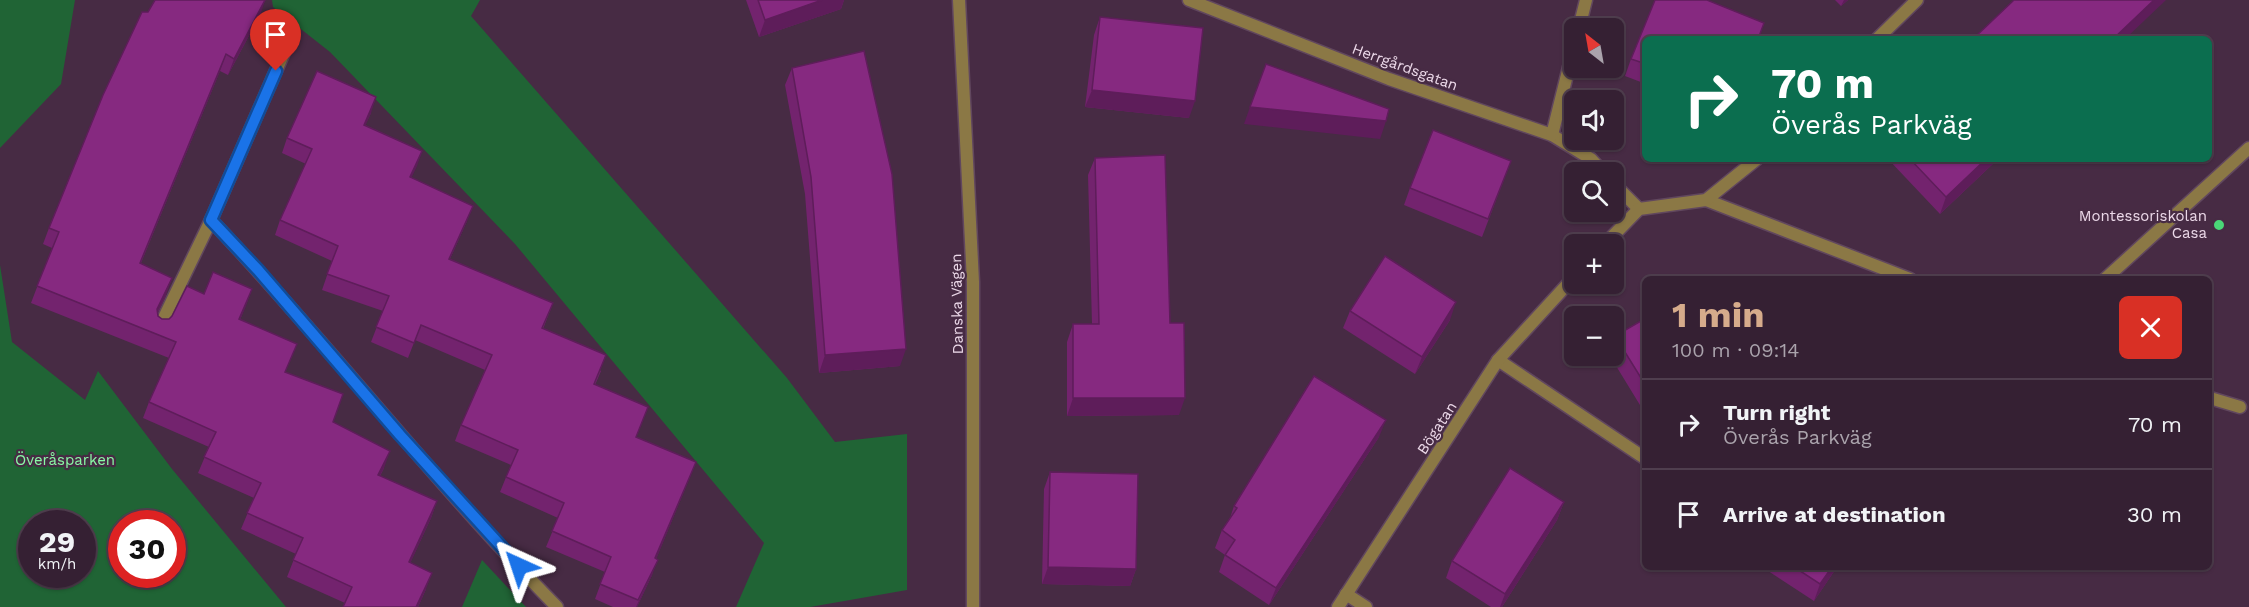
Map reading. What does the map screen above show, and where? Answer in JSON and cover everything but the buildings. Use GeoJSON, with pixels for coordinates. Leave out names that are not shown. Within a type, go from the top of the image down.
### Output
{"type":"FeatureCollection","features":[{"type":"Feature","properties":{"kind":"street","name":"Danska Vägen"},"geometry":{"type":"LineString","coordinates":[[959,0],[973,282],[973,607]]}},
{"type":"Feature","properties":{"kind":"street","name":"Herrgårdsgatan"},"geometry":{"type":"LineString","coordinates":[[1189,0],[1389,79],[1552,135],[1594,162]]}},
{"type":"Feature","properties":{"kind":"street"},"geometry":{"type":"LineString","coordinates":[[1582,18],[1586,0]]}},
{"type":"Feature","properties":{"kind":"street"},"geometry":{"type":"LineString","coordinates":[[1881,36],[1917,0]]}},
{"type":"Feature","properties":{"kind":"street"},"geometry":{"type":"LineString","coordinates":[[159,328],[211,220],[285,50]]}},
{"type":"Feature","properties":{"kind":"street"},"geometry":{"type":"LineString","coordinates":[[1552,135],[1566,78]]}},
{"type":"Feature","properties":{"kind":"street"},"geometry":{"type":"LineString","coordinates":[[2108,276],[2249,148]]}},
{"type":"Feature","properties":{"kind":"street"},"geometry":{"type":"LineString","coordinates":[[1706,200],[1753,162]]}},
{"type":"Feature","properties":{"kind":"street"},"geometry":{"type":"LineString","coordinates":[[1624,194],[1638,209]]}},
{"type":"Feature","properties":{"kind":"street"},"geometry":{"type":"LineString","coordinates":[[1614,234],[1638,209],[1706,200],[1902,276]]}},
{"type":"Feature","properties":{"kind":"street"},"geometry":{"type":"LineString","coordinates":[[211,220],[258,270],[400,435],[557,607]]}},
{"type":"Feature","properties":{"kind":"street","name":"Bögatan"},"geometry":{"type":"LineString","coordinates":[[1338,607],[1498,360],[1564,288]]}},
{"type":"Feature","properties":{"kind":"street"},"geometry":{"type":"LineString","coordinates":[[1498,360],[1642,456]]}},
{"type":"Feature","properties":{"kind":"street"},"geometry":{"type":"LineString","coordinates":[[2212,399],[2240,407]]}},
{"type":"Feature","properties":{"kind":"street"},"geometry":{"type":"LineString","coordinates":[[1346,594],[1366,607]]}},
{"type":"Feature","properties":{"kind":"green space"},"geometry":{"type":"Polygon","coordinates":[[[0,0],[75,0],[61,84],[0,148],[0,0]]]}},
{"type":"Feature","properties":{"kind":"green space"},"geometry":{"type":"Polygon","coordinates":[[[272,0],[480,0],[471,16],[787,378],[835,442],[907,434],[907,590],[810,607],[736,607],[764,543],[515,244],[330,52],[273,7],[272,0]]]}},
{"type":"Feature","properties":{"kind":"green space","name":"Överåsparken"},"geometry":{"type":"Polygon","coordinates":[[[0,265],[12,342],[85,400],[98,371],[172,469],[286,607],[0,607],[0,265]]]}},
{"type":"Feature","properties":{"kind":"green space"},"geometry":{"type":"Polygon","coordinates":[[[482,560],[526,607],[462,607],[482,560]]]}},
{"type":"Feature","properties":{"kind":"place","name":"Montessoriskolan Casa"},"geometry":{"type":"Point","coordinates":[2219,225]}},
{"type":"Feature","properties":{"kind":"route"},"geometry":{"type":"LineString","coordinates":[[276,71],[211,220],[258,270],[400,435],[519,566]]}}]}
